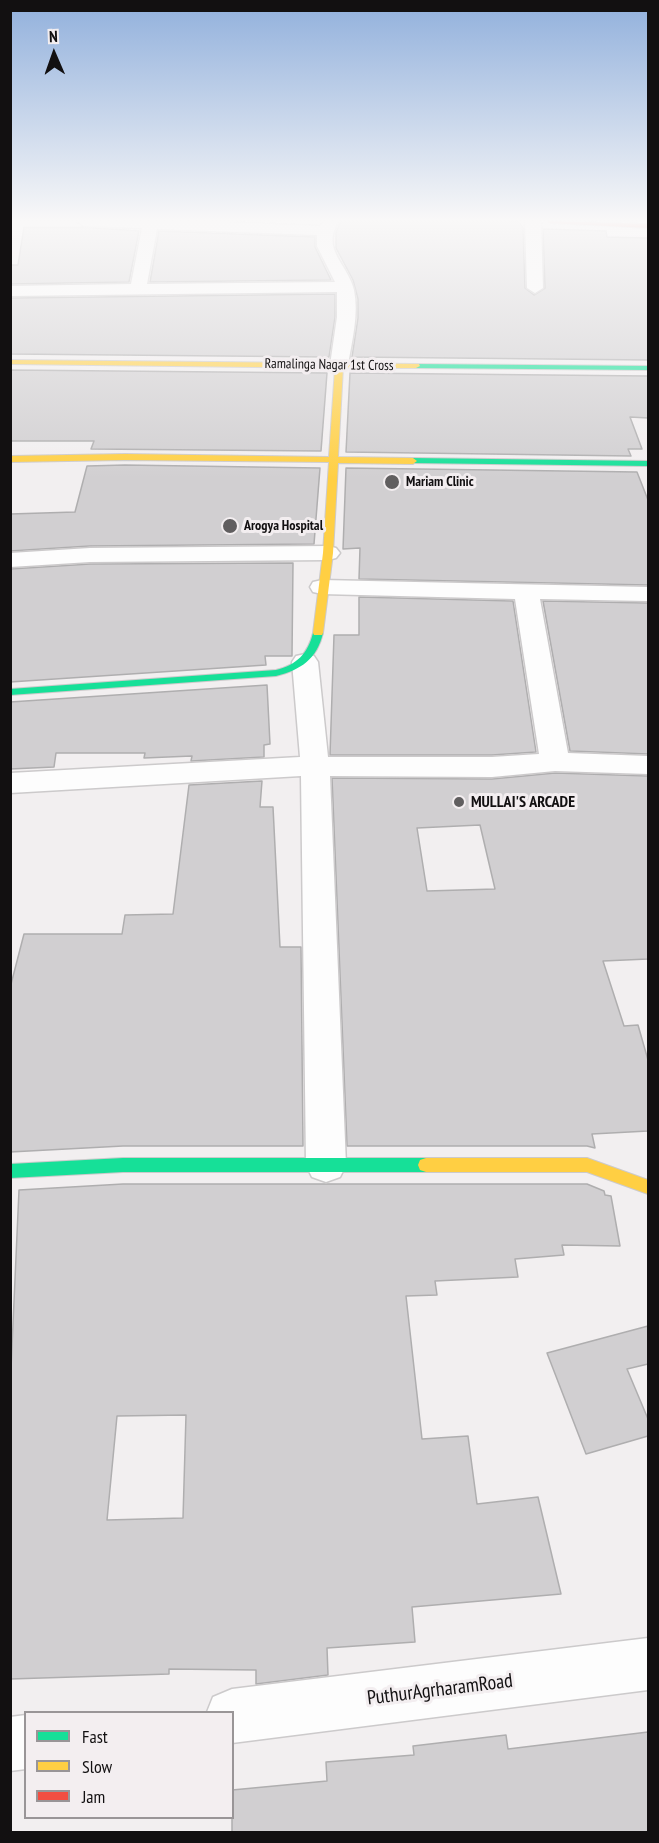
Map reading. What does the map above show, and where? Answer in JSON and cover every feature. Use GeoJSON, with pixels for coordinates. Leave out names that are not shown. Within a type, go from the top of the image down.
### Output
{"type":"FeatureCollection","features":[{"type":"Feature","properties":{"kind":"street"},"geometry":{"type":"LineString","coordinates":[[10,692],[266,675],[289,672],[305,662],[314,650],[317,637],[328,553],[339,365],[346,307]]}},
{"type":"Feature","properties":{"kind":"street","name":"Ramalinga Nagar 1st Cross"},"geometry":{"type":"LineString","coordinates":[[10,362],[648,368]]}},
{"type":"Feature","properties":{"kind":"street"},"geometry":{"type":"LineString","coordinates":[[10,459],[136,458],[648,464]]}},
{"type":"Feature","properties":{"kind":"street"},"geometry":{"type":"LineString","coordinates":[[10,560],[90,555],[328,553]]}},
{"type":"Feature","properties":{"kind":"street"},"geometry":{"type":"LineString","coordinates":[[322,587],[648,594]]}},
{"type":"Feature","properties":{"kind":"street"},"geometry":{"type":"LineString","coordinates":[[526,591],[555,762]]}},
{"type":"Feature","properties":{"kind":"street"},"geometry":{"type":"LineString","coordinates":[[305,662],[315,765],[326,1165]]}},
{"type":"Feature","properties":{"kind":"street"},"geometry":{"type":"LineString","coordinates":[[10,783],[315,765],[492,767],[555,762],[648,765]]}},
{"type":"Feature","properties":{"kind":"street"},"geometry":{"type":"LineString","coordinates":[[10,1172],[123,1165],[587,1165],[648,1187]]}},
{"type":"Feature","properties":{"kind":"street","name":"PuthurAgrharamRoad"},"geometry":{"type":"LineString","coordinates":[[234,1716],[648,1664]]}},
{"type":"Feature","properties":{"kind":"building"},"geometry":{"type":"Polygon","coordinates":[[[10,307],[335,307],[329,357],[10,354],[10,307]]]}},
{"type":"Feature","properties":{"kind":"building"},"geometry":{"type":"Polygon","coordinates":[[[358,307],[648,307],[648,360],[352,357],[358,307]]]}},
{"type":"Feature","properties":{"kind":"building"},"geometry":{"type":"Polygon","coordinates":[[[10,370],[327,373],[321,451],[91,449],[94,441],[10,441],[10,370]]]}},
{"type":"Feature","properties":{"kind":"building"},"geometry":{"type":"Polygon","coordinates":[[[350,373],[648,376],[648,418],[630,417],[642,449],[628,449],[631,456],[346,452],[350,373]]]}},
{"type":"Feature","properties":{"kind":"building"},"geometry":{"type":"Polygon","coordinates":[[[87,466],[320,468],[314,544],[90,546],[10,551],[10,514],[75,512],[87,466]]]}},
{"type":"Feature","properties":{"kind":"building"},"geometry":{"type":"Polygon","coordinates":[[[346,468],[637,472],[648,500],[648,585],[359,579],[360,548],[343,549],[346,468]]]}},
{"type":"Feature","properties":{"kind":"building"},"geometry":{"type":"Polygon","coordinates":[[[293,563],[292,656],[265,656],[266,665],[10,682],[10,569],[90,564],[293,563]]]}},
{"type":"Feature","properties":{"kind":"building"},"geometry":{"type":"Polygon","coordinates":[[[359,597],[513,601],[536,752],[492,755],[330,755],[334,635],[359,635],[359,597]]]}},
{"type":"Feature","properties":{"kind":"building"},"geometry":{"type":"Polygon","coordinates":[[[543,601],[648,603],[648,754],[570,751],[543,601]]]}},
{"type":"Feature","properties":{"kind":"building"},"geometry":{"type":"Polygon","coordinates":[[[267,685],[270,744],[264,745],[264,757],[191,761],[192,756],[144,758],[145,753],[56,753],[54,767],[10,769],[10,702],[267,685]]]}},
{"type":"Feature","properties":{"kind":"building"},"geometry":{"type":"Polygon","coordinates":[[[555,773],[648,776],[648,959],[603,961],[624,1026],[638,1025],[648,1060],[648,1131],[592,1134],[595,1148],[587,1146],[347,1146],[332,778],[492,779],[555,773]],[[480,825],[417,828],[427,891],[495,889],[480,825]]]}},
{"type":"Feature","properties":{"kind":"building"},"geometry":{"type":"Polygon","coordinates":[[[262,781],[260,807],[273,807],[280,947],[301,947],[303,1146],[123,1146],[10,1152],[10,988],[24,934],[122,934],[125,915],[173,914],[189,785],[262,781]]]}},
{"type":"Feature","properties":{"kind":"building"},"geometry":{"type":"Polygon","coordinates":[[[123,1184],[587,1184],[611,1196],[620,1246],[562,1245],[564,1255],[515,1259],[518,1277],[435,1281],[437,1295],[406,1296],[422,1439],[468,1436],[477,1504],[538,1497],[561,1594],[412,1607],[415,1642],[327,1648],[328,1675],[256,1684],[256,1670],[169,1669],[169,1674],[10,1679],[10,1391],[19,1190],[123,1184]],[[186,1415],[117,1416],[107,1520],[183,1518],[186,1415]]]}},
{"type":"Feature","properties":{"kind":"building"},"geometry":{"type":"Polygon","coordinates":[[[648,1326],[648,1364],[627,1369],[648,1419],[648,1436],[586,1454],[547,1353],[648,1326]]]}},
{"type":"Feature","properties":{"kind":"building"},"geometry":{"type":"Polygon","coordinates":[[[648,1732],[648,1833],[232,1833],[234,1790],[327,1781],[326,1762],[414,1755],[413,1746],[506,1735],[508,1749],[648,1732]]]}},
{"type":"Feature","properties":{"kind":"traffic: fast"},"geometry":{"type":"LineString","coordinates":[[416,366],[648,368]]}},
{"type":"Feature","properties":{"kind":"traffic: fast"},"geometry":{"type":"LineString","coordinates":[[413,461],[648,464]]}},
{"type":"Feature","properties":{"kind":"traffic: fast"},"geometry":{"type":"LineString","coordinates":[[10,692],[276,673],[292,668],[304,660],[313,649],[318,633]]}},
{"type":"Feature","properties":{"kind":"traffic: fast"},"geometry":{"type":"LineString","coordinates":[[10,1171],[123,1165],[426,1165]]}},
{"type":"Feature","properties":{"kind":"traffic: slow"},"geometry":{"type":"LineString","coordinates":[[10,362],[416,366]]}},
{"type":"Feature","properties":{"kind":"traffic: slow"},"geometry":{"type":"LineString","coordinates":[[318,633],[328,553],[339,365]]}},
{"type":"Feature","properties":{"kind":"traffic: slow"},"geometry":{"type":"LineString","coordinates":[[10,459],[125,457],[413,461]]}},
{"type":"Feature","properties":{"kind":"traffic: slow"},"geometry":{"type":"LineString","coordinates":[[426,1165],[587,1165],[648,1187]]}},
{"type":"Feature","properties":{"kind":"place","name":"Mariam Clinic"},"geometry":{"type":"Point","coordinates":[392,482]}},
{"type":"Feature","properties":{"kind":"place","name":"Arogya Hospital"},"geometry":{"type":"Point","coordinates":[230,526]}},
{"type":"Feature","properties":{"kind":"place","name":"MULLAI'S ARCADE"},"geometry":{"type":"Point","coordinates":[459,802]}}]}
